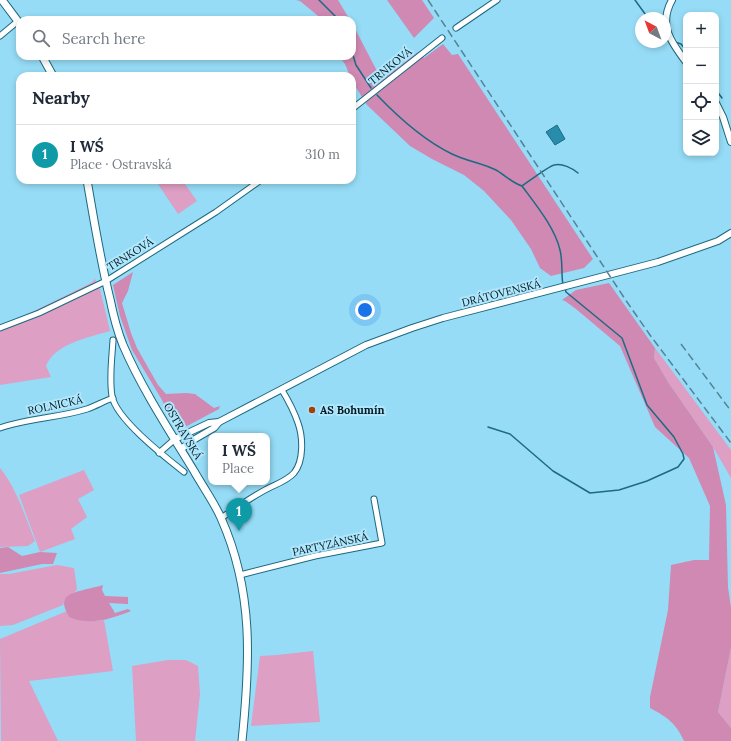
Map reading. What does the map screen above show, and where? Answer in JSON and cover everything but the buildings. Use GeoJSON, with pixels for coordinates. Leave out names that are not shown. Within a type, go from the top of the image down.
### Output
{"type":"FeatureCollection","features":[{"type":"Feature","properties":{"kind":"main road"},"geometry":{"type":"LineString","coordinates":[[2,0],[16,18]]}},
{"type":"Feature","properties":{"kind":"main road"},"geometry":{"type":"LineString","coordinates":[[44,60],[51,72]]}},
{"type":"Feature","properties":{"kind":"main road","name":"OSTRAVSKÁ"},"geometry":{"type":"LineString","coordinates":[[88,184],[106,282],[122,343],[138,376],[221,518],[240,575],[248,635],[247,693],[242,741]]}},
{"type":"Feature","properties":{"kind":"street"},"geometry":{"type":"LineString","coordinates":[[456,28],[497,0]]}},
{"type":"Feature","properties":{"kind":"street"},"geometry":{"type":"LineString","coordinates":[[672,0],[666,18],[667,29],[674,47],[683,58]]}},
{"type":"Feature","properties":{"kind":"street"},"geometry":{"type":"LineString","coordinates":[[0,36],[16,24]]}},
{"type":"Feature","properties":{"kind":"street","name":"TRNKOVÁ"},"geometry":{"type":"LineString","coordinates":[[356,106],[442,38]]}},
{"type":"Feature","properties":{"kind":"street"},"geometry":{"type":"LineString","coordinates":[[719,109],[731,142]]}},
{"type":"Feature","properties":{"kind":"street","name":"TRNKOVÁ"},"geometry":{"type":"LineString","coordinates":[[0,328],[39,313],[106,282],[216,212],[255,184]]}},
{"type":"Feature","properties":{"kind":"street","name":"DRÁTOVENSKÁ"},"geometry":{"type":"LineString","coordinates":[[175,439],[209,423],[219,422],[366,345],[443,318],[658,262],[718,241],[731,233]]}},
{"type":"Feature","properties":{"kind":"street","name":"OSTRAVSKÁ"},"geometry":{"type":"LineString","coordinates":[[113,340],[111,381],[113,398],[125,419],[159,453],[184,472]]}},
{"type":"Feature","properties":{"kind":"street"},"geometry":{"type":"LineString","coordinates":[[221,518],[291,476],[296,470],[300,450],[300,432],[298,423],[282,390]]}},
{"type":"Feature","properties":{"kind":"street","name":"ROLNICKÁ"},"geometry":{"type":"LineString","coordinates":[[0,428],[16,422],[58,416],[87,409],[113,398]]}},
{"type":"Feature","properties":{"kind":"street","name":"DRÁTOVENSKÁ"},"geometry":{"type":"LineString","coordinates":[[181,449],[214,428],[219,422]]}},
{"type":"Feature","properties":{"kind":"street"},"geometry":{"type":"LineString","coordinates":[[159,453],[175,439]]}},
{"type":"Feature","properties":{"kind":"street","name":"PARTYZÁNSKÁ"},"geometry":{"type":"LineString","coordinates":[[240,575],[315,556],[382,543],[374,499]]}},
{"type":"Feature","properties":{"kind":"shaded area"},"geometry":{"type":"Polygon","coordinates":[[[296,0],[338,0],[348,16],[318,16],[300,1],[296,0]]]}},
{"type":"Feature","properties":{"kind":"shaded area"},"geometry":{"type":"Polygon","coordinates":[[[387,0],[422,0],[434,18],[414,38],[387,0]]]}},
{"type":"Feature","properties":{"kind":"shaded area"},"geometry":{"type":"Polygon","coordinates":[[[356,31],[378,73],[371,78],[376,84],[418,52],[424,58],[443,44],[452,55],[458,54],[593,259],[584,268],[551,276],[540,268],[531,249],[511,220],[484,191],[464,175],[410,146],[367,105],[356,87],[356,72],[348,72],[342,60],[356,60],[356,31]]]}},
{"type":"Feature","properties":{"kind":"shaded area"},"geometry":{"type":"Polygon","coordinates":[[[158,184],[185,184],[197,201],[178,214],[158,184]]]}},
{"type":"Feature","properties":{"kind":"shaded area"},"geometry":{"type":"Polygon","coordinates":[[[133,272],[128,291],[122,303],[137,348],[158,385],[166,394],[195,394],[214,408],[220,406],[219,409],[187,426],[171,419],[162,400],[132,350],[120,316],[113,285],[133,272]]]}},
{"type":"Feature","properties":{"kind":"shaded area"},"geometry":{"type":"Polygon","coordinates":[[[95,279],[100,289],[110,331],[74,342],[57,352],[50,358],[46,366],[51,377],[0,385],[0,326],[20,318],[91,283],[95,279]]]}},
{"type":"Feature","properties":{"kind":"shaded area"},"geometry":{"type":"Polygon","coordinates":[[[609,283],[655,348],[654,358],[668,382],[713,447],[726,505],[728,587],[731,608],[731,648],[718,712],[731,728],[731,741],[684,741],[678,730],[670,721],[650,708],[650,697],[668,610],[671,565],[694,560],[709,560],[710,506],[689,458],[655,427],[620,346],[576,309],[562,300],[576,290],[609,283]]]}},
{"type":"Feature","properties":{"kind":"shaded area"},"geometry":{"type":"Polygon","coordinates":[[[655,348],[731,450],[731,478],[713,447],[668,382],[654,358],[655,348]]]}},
{"type":"Feature","properties":{"kind":"shaded area"},"geometry":{"type":"Polygon","coordinates":[[[0,468],[16,494],[35,541],[28,546],[0,547],[0,468]]]}},
{"type":"Feature","properties":{"kind":"shaded area"},"geometry":{"type":"Polygon","coordinates":[[[84,470],[94,490],[78,499],[87,517],[71,529],[75,539],[40,552],[19,495],[84,470]]]}},
{"type":"Feature","properties":{"kind":"shaded area"},"geometry":{"type":"Polygon","coordinates":[[[8,547],[22,556],[40,552],[57,553],[53,564],[42,564],[0,573],[0,548],[8,547]]]}},
{"type":"Feature","properties":{"kind":"shaded area"},"geometry":{"type":"Polygon","coordinates":[[[57,565],[74,568],[77,589],[65,599],[63,605],[13,625],[0,626],[0,574],[9,574],[57,565]]]}},
{"type":"Feature","properties":{"kind":"shaded area"},"geometry":{"type":"Polygon","coordinates":[[[103,585],[102,590],[105,596],[128,597],[128,604],[109,603],[115,613],[128,609],[131,611],[116,617],[93,621],[77,620],[69,617],[64,604],[67,596],[103,585]]]}},
{"type":"Feature","properties":{"kind":"shaded area"},"geometry":{"type":"Polygon","coordinates":[[[67,611],[69,617],[96,621],[104,620],[113,671],[29,681],[58,741],[1,741],[0,639],[67,611]]]}},
{"type":"Feature","properties":{"kind":"shaded area"},"geometry":{"type":"Polygon","coordinates":[[[731,648],[731,728],[718,712],[731,648]]]}},
{"type":"Feature","properties":{"kind":"shaded area"},"geometry":{"type":"Polygon","coordinates":[[[313,651],[320,722],[251,726],[260,656],[313,651]]]}},
{"type":"Feature","properties":{"kind":"shaded area"},"geometry":{"type":"Polygon","coordinates":[[[168,660],[186,660],[198,666],[200,694],[195,741],[136,741],[132,666],[168,660]]]}},
{"type":"Feature","properties":{"kind":"water"},"geometry":{"type":"Polygon","coordinates":[[[557,125],[565,139],[555,145],[546,132],[557,125]]]}},
{"type":"Feature","properties":{"kind":"waterway"},"geometry":{"type":"LineString","coordinates":[[319,0],[335,16]]}},
{"type":"Feature","properties":{"kind":"waterway"},"geometry":{"type":"LineString","coordinates":[[635,0],[644,12]]}},
{"type":"Feature","properties":{"kind":"waterway"},"geometry":{"type":"LineString","coordinates":[[675,42],[681,44],[684,48]]}},
{"type":"Feature","properties":{"kind":"waterway"},"geometry":{"type":"LineString","coordinates":[[354,60],[356,65],[371,88]]}},
{"type":"Feature","properties":{"kind":"waterway"},"geometry":{"type":"LineString","coordinates":[[719,94],[722,98]]}},
{"type":"Feature","properties":{"kind":"waterway"},"geometry":{"type":"LineString","coordinates":[[377,95],[403,120],[431,142],[457,156],[496,170],[518,185],[522,186],[554,165],[567,166],[578,173]]}},
{"type":"Feature","properties":{"kind":"waterway"},"geometry":{"type":"LineString","coordinates":[[522,186],[544,217],[558,242],[561,254],[563,285]]}},
{"type":"Feature","properties":{"kind":"waterway"},"geometry":{"type":"LineString","coordinates":[[488,427],[510,434],[553,471],[590,493],[619,490],[647,481],[678,467],[684,459],[674,437],[647,405],[622,338],[566,292],[565,288]]}},
{"type":"Feature","properties":{"kind":"railway"},"geometry":{"type":"LineString","coordinates":[[428,0],[627,302],[731,443]]}},
{"type":"Feature","properties":{"kind":"railway"},"geometry":{"type":"LineString","coordinates":[[681,344],[731,411]]}},
{"type":"Feature","properties":{"kind":"place","name":"AS Bohumín"},"geometry":{"type":"Point","coordinates":[312,410]}},
{"type":"Feature","properties":{"kind":"place","name":"I WŚ"},"geometry":{"type":"Point","coordinates":[239,531]}}]}
